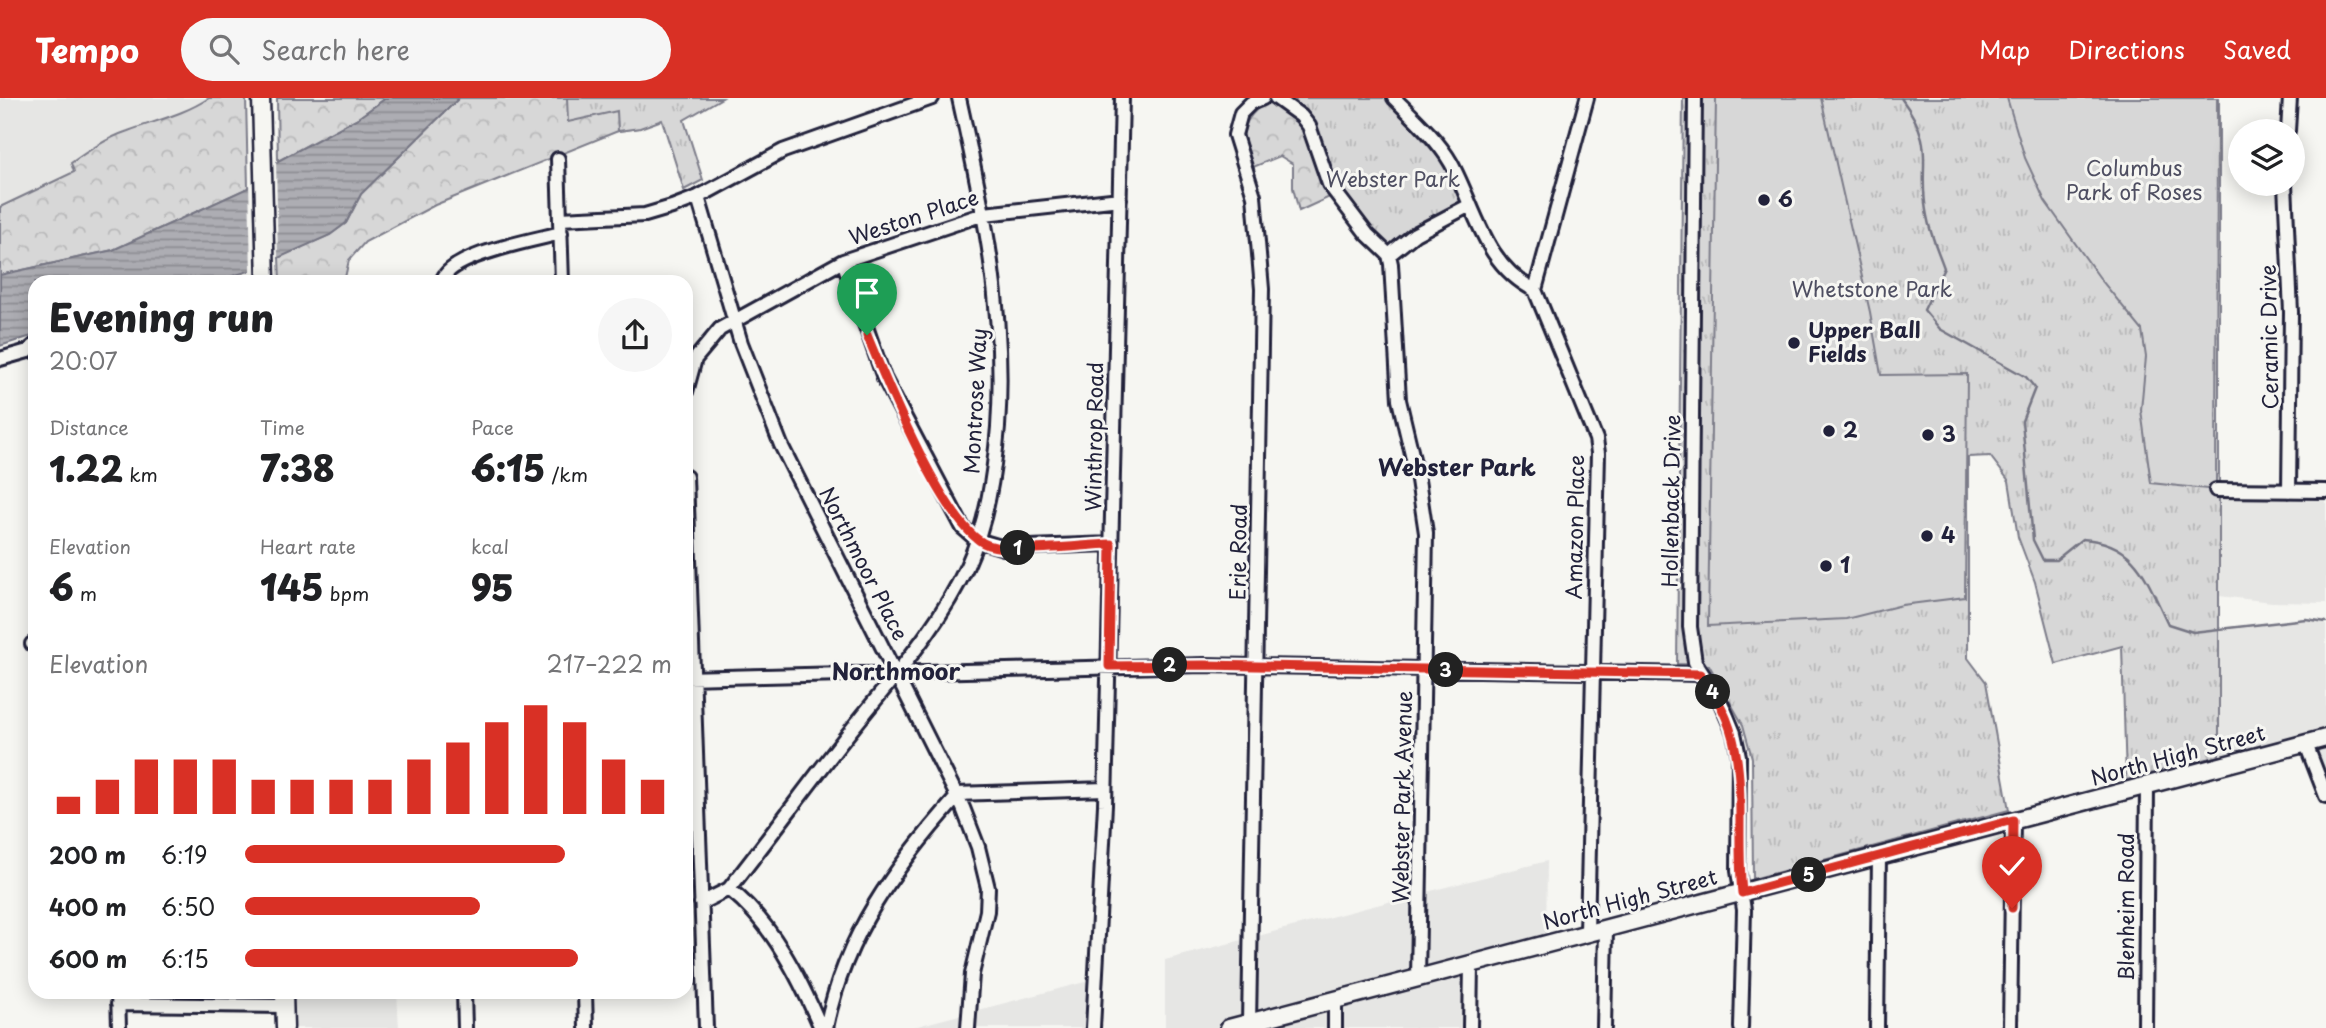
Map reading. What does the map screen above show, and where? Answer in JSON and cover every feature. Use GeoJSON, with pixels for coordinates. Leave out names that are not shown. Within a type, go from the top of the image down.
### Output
{"type":"FeatureCollection","features":[{"type":"Feature","properties":{"kind":"main road"},"geometry":{"type":"LineString","coordinates":[[261,99],[266,275]]}},
{"type":"Feature","properties":{"kind":"main road","name":"North High Street"},"geometry":{"type":"LineString","coordinates":[[1229,1028],[2326,738]]}},
{"type":"Feature","properties":{"kind":"main road"},"geometry":{"type":"LineString","coordinates":[[285,999],[285,1028]]}},
{"type":"Feature","properties":{"kind":"street"},"geometry":{"type":"LineString","coordinates":[[560,219],[645,215],[698,197],[783,151],[932,98]]}},
{"type":"Feature","properties":{"kind":"street","name":"Montrose Way"},"geometry":{"type":"LineString","coordinates":[[701,903],[729,888],[896,672],[951,598],[977,540],[986,510],[995,458],[1001,369],[999,312],[984,214],[959,98]]}},
{"type":"Feature","properties":{"kind":"street","name":"Winthrop Road"},"geometry":{"type":"LineString","coordinates":[[1093,1028],[1109,666],[1122,98]]}},
{"type":"Feature","properties":{"kind":"street","name":"Erie Road"},"geometry":{"type":"LineString","coordinates":[[1249,1023],[1262,289],[1254,196],[1235,135],[1241,113],[1251,103],[1263,98]]}},
{"type":"Feature","properties":{"kind":"street"},"geometry":{"type":"LineString","coordinates":[[1276,98],[1290,103],[1309,126],[1329,184],[1353,218],[1389,254],[1415,234],[1470,205]]}},
{"type":"Feature","properties":{"kind":"street"},"geometry":{"type":"LineString","coordinates":[[1394,98],[1419,123],[1450,162],[1483,239],[1493,253],[1524,285],[1535,290],[1587,98]]}},
{"type":"Feature","properties":{"kind":"street","name":"Hollenback Drive"},"geometry":{"type":"LineString","coordinates":[[1695,98],[1690,627],[1695,662],[1720,703],[1736,743],[1739,769],[1738,871],[1742,893],[1741,1028]]}},
{"type":"Feature","properties":{"kind":"street"},"geometry":{"type":"LineString","coordinates":[[2289,119],[2290,98]]}},
{"type":"Feature","properties":{"kind":"street"},"geometry":{"type":"LineString","coordinates":[[558,159],[562,275]]}},
{"type":"Feature","properties":{"kind":"street","name":"Ceramic Drive"},"geometry":{"type":"LineString","coordinates":[[2286,196],[2291,312],[2289,491]]}},
{"type":"Feature","properties":{"kind":"street","name":"Northmoor Place"},"geometry":{"type":"LineString","coordinates":[[698,197],[756,387],[781,445],[956,795],[978,848],[988,888],[987,911],[972,974],[968,1028]]}},
{"type":"Feature","properties":{"kind":"street","name":"Weston Place"},"geometry":{"type":"LineString","coordinates":[[693,366],[695,359],[720,329],[734,319],[843,261],[984,214],[1120,200]]}},
{"type":"Feature","properties":{"kind":"street"},"geometry":{"type":"LineString","coordinates":[[445,275],[461,261],[561,233]]}},
{"type":"Feature","properties":{"kind":"street","name":"Webster Park Avenue"},"geometry":{"type":"LineString","coordinates":[[1389,254],[1399,400],[1418,480],[1426,533],[1418,978]]}},
{"type":"Feature","properties":{"kind":"street"},"geometry":{"type":"LineString","coordinates":[[843,261],[867,335],[902,414],[952,512],[977,540],[1004,548],[1111,544]]}},
{"type":"Feature","properties":{"kind":"street","name":"Amazon Place"},"geometry":{"type":"LineString","coordinates":[[1535,290],[1596,439],[1587,933]]}},
{"type":"Feature","properties":{"kind":"street"},"geometry":{"type":"LineString","coordinates":[[0,359],[28,351]]}},
{"type":"Feature","properties":{"kind":"street"},"geometry":{"type":"LineString","coordinates":[[2216,490],[2326,491]]}},
{"type":"Feature","properties":{"kind":"street"},"geometry":{"type":"LineString","coordinates":[[693,678],[1109,666],[1700,674]]}},
{"type":"Feature","properties":{"kind":"street"},"geometry":{"type":"LineString","coordinates":[[693,739],[706,1028]]}},
{"type":"Feature","properties":{"kind":"street"},"geometry":{"type":"LineString","coordinates":[[2306,744],[2326,796]]}},
{"type":"Feature","properties":{"kind":"street","name":"Blenheim Road"},"geometry":{"type":"LineString","coordinates":[[2146,1028],[2147,786]]}},
{"type":"Feature","properties":{"kind":"street"},"geometry":{"type":"LineString","coordinates":[[826,1028],[845,963],[882,888],[956,795],[1105,789]]}},
{"type":"Feature","properties":{"kind":"street"},"geometry":{"type":"LineString","coordinates":[[2010,1028],[2013,820]]}},
{"type":"Feature","properties":{"kind":"street"},"geometry":{"type":"LineString","coordinates":[[1877,1028],[1879,857]]}},
{"type":"Feature","properties":{"kind":"street"},"geometry":{"type":"LineString","coordinates":[[729,888],[756,914],[784,956],[821,1028]]}},
{"type":"Feature","properties":{"kind":"street"},"geometry":{"type":"LineString","coordinates":[[1604,1028],[1606,929]]}},
{"type":"Feature","properties":{"kind":"street"},"geometry":{"type":"LineString","coordinates":[[1470,1028],[1471,964]]}},
{"type":"Feature","properties":{"kind":"street"},"geometry":{"type":"LineString","coordinates":[[118,999],[119,1028]]}},
{"type":"Feature","properties":{"kind":"street"},"geometry":{"type":"LineString","coordinates":[[464,999],[465,1028]]}},
{"type":"Feature","properties":{"kind":"street"},"geometry":{"type":"LineString","coordinates":[[585,999],[586,1028]]}},
{"type":"Feature","properties":{"kind":"street"},"geometry":{"type":"LineString","coordinates":[[1335,1000],[1335,1028]]}},
{"type":"Feature","properties":{"kind":"shaded area"},"geometry":{"type":"Polygon","coordinates":[[[0,98],[209,98],[187,113],[125,131],[74,172],[0,207],[0,98]]]}},
{"type":"Feature","properties":{"kind":"shaded area"},"geometry":{"type":"Polygon","coordinates":[[[386,98],[459,98],[361,194],[346,223],[330,235],[236,275],[28,275],[28,337],[0,346],[0,275],[113,250],[248,188],[278,161],[358,118],[386,98]]]}},
{"type":"Feature","properties":{"kind":"shaded area"},"geometry":{"type":"Polygon","coordinates":[[[2219,491],[2326,492],[2326,603],[2272,602],[2219,596],[2219,491]]]}},
{"type":"Feature","properties":{"kind":"shaded area"},"geometry":{"type":"Polygon","coordinates":[[[2303,618],[2326,620],[2326,796],[2306,746],[2224,767],[2219,756],[2219,630],[2303,618]]]}},
{"type":"Feature","properties":{"kind":"shaded area"},"geometry":{"type":"Polygon","coordinates":[[[1547,861],[1546,945],[1471,965],[1470,1028],[1165,1028],[1165,960],[1547,861]]]}},
{"type":"Feature","properties":{"kind":"shaded area"},"geometry":{"type":"Polygon","coordinates":[[[1096,979],[1095,1028],[910,1028],[1096,979]]]}},
{"type":"Feature","properties":{"kind":"shaded area"},"geometry":{"type":"Polygon","coordinates":[[[285,999],[397,999],[399,1028],[286,1028],[285,999]]]}},
{"type":"Feature","properties":{"kind":"green space"},"geometry":{"type":"Polygon","coordinates":[[[209,98],[246,98],[248,188],[113,250],[0,275],[0,207],[74,172],[71,163],[105,141],[180,113],[209,98]]]}},
{"type":"Feature","properties":{"kind":"green space"},"geometry":{"type":"Polygon","coordinates":[[[277,98],[386,98],[358,118],[278,161],[277,98]]]}},
{"type":"Feature","properties":{"kind":"green space"},"geometry":{"type":"Polygon","coordinates":[[[459,98],[655,98],[640,128],[618,131],[435,205],[365,242],[349,260],[346,275],[280,275],[279,257],[330,235],[346,223],[361,194],[459,98]]]}},
{"type":"Feature","properties":{"kind":"green space"},"geometry":{"type":"Polygon","coordinates":[[[567,98],[722,98],[684,120],[703,180],[684,190],[662,120],[640,128],[618,131],[617,111],[568,122],[567,98]]]}},
{"type":"Feature","properties":{"kind":"green space","name":"Webster Park"},"geometry":{"type":"Polygon","coordinates":[[[1296,98],[1386,98],[1450,170],[1464,201],[1389,249],[1358,219],[1334,184],[1295,107],[1296,98]]]}},
{"type":"Feature","properties":{"kind":"green space","name":"Whetstone Park"},"geometry":{"type":"Polygon","coordinates":[[[1683,98],[2219,98],[2219,756],[2126,780],[2122,646],[2056,664],[2035,582],[2018,537],[2009,481],[1990,456],[1968,457],[1968,658],[1986,682],[2009,810],[1753,879],[1752,758],[1743,725],[1709,665],[1677,664],[1683,98]]]}},
{"type":"Feature","properties":{"kind":"green space","name":"Upper Ball Fields"},"geometry":{"type":"Polygon","coordinates":[[[1716,98],[1821,98],[1870,312],[1881,375],[1967,374],[1965,597],[1902,605],[1846,619],[1708,626],[1716,98]]]}},
{"type":"Feature","properties":{"kind":"green space","name":"Columbus Park of Roses"},"geometry":{"type":"Polygon","coordinates":[[[2007,98],[2217,98],[2216,490],[2151,483],[2141,410],[2146,357],[2142,330],[2102,281],[2045,201],[2025,158],[2007,98]]]}},
{"type":"Feature","properties":{"kind":"green space"},"geometry":{"type":"Polygon","coordinates":[[[1269,100],[1304,127],[1332,196],[1299,211],[1293,188],[1293,164],[1280,156],[1251,168],[1247,157],[1244,130],[1247,122],[1259,107],[1269,100]]]}},
{"type":"Feature","properties":{"kind":"pier"},"geometry":{"type":"Polygon","coordinates":[[[276,158],[278,262],[251,274],[249,182],[276,158]]]}},
{"type":"Feature","properties":{"kind":"waterway"},"geometry":{"type":"LineString","coordinates":[[1901,98],[1920,130],[1927,216],[1944,268],[1924,310],[1940,329],[2026,377],[2035,388],[2022,421],[2033,540],[2043,560],[2056,560],[2082,539],[2116,547],[2128,555],[2146,578],[2168,624],[2193,632],[2306,619],[2326,622]]}},
{"type":"Feature","properties":{"kind":"place","name":"6"},"geometry":{"type":"Point","coordinates":[1764,200]}},
{"type":"Feature","properties":{"kind":"place","name":"Upper Ball Fields"},"geometry":{"type":"Point","coordinates":[1794,343]}},
{"type":"Feature","properties":{"kind":"place","name":"2"},"geometry":{"type":"Point","coordinates":[1829,431]}},
{"type":"Feature","properties":{"kind":"place","name":"3"},"geometry":{"type":"Point","coordinates":[1928,435]}},
{"type":"Feature","properties":{"kind":"place","name":"4"},"geometry":{"type":"Point","coordinates":[1927,536]}},
{"type":"Feature","properties":{"kind":"place","name":"1"},"geometry":{"type":"Point","coordinates":[1826,566]}},
{"type":"Feature","properties":{"kind":"district","name":"Webster Park"},"geometry":{"type":"Point","coordinates":[1457,468]}},
{"type":"Feature","properties":{"kind":"district","name":"Northmoor"},"geometry":{"type":"Point","coordinates":[896,672]}},
{"type":"Feature","properties":{"kind":"route"},"geometry":{"type":"LineString","coordinates":[[867,335],[884,377],[952,512],[963,528],[977,540],[1004,548],[1111,544],[1109,666],[1204,665],[1700,674],[1708,683],[1731,725],[1739,756],[1738,871],[1742,893],[2013,820],[2012,908]]}}]}
